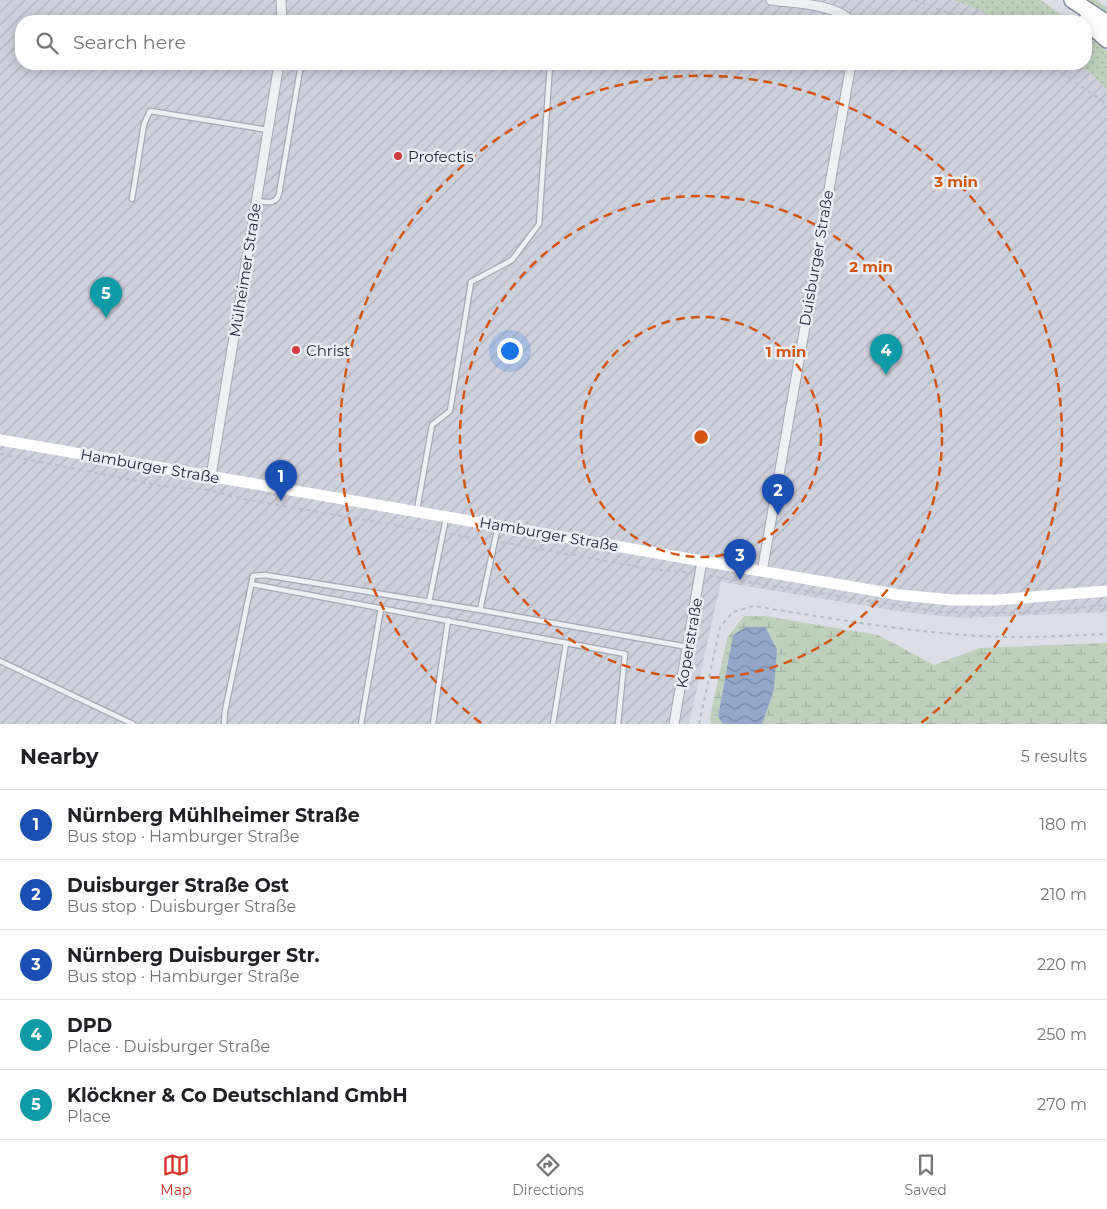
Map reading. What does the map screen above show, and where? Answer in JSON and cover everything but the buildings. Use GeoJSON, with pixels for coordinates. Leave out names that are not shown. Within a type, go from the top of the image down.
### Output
{"type":"FeatureCollection","features":[{"type":"Feature","properties":{"kind":"highway"},"geometry":{"type":"LineString","coordinates":[[1066,0],[1080,15]]}},
{"type":"Feature","properties":{"kind":"highway"},"geometry":{"type":"LineString","coordinates":[[1072,0],[1107,23]]}},
{"type":"Feature","properties":{"kind":"highway"},"geometry":{"type":"LineString","coordinates":[[1092,26],[1107,40]]}},
{"type":"Feature","properties":{"kind":"street"},"geometry":{"type":"LineString","coordinates":[[281,0],[282,15]]}},
{"type":"Feature","properties":{"kind":"street"},"geometry":{"type":"LineString","coordinates":[[771,0],[826,9],[842,15]]}},
{"type":"Feature","properties":{"kind":"street","name":"Mülheimer Straße"},"geometry":{"type":"LineString","coordinates":[[211,476],[278,70]]}},
{"type":"Feature","properties":{"kind":"street","name":"Duisburger Straße"},"geometry":{"type":"LineString","coordinates":[[762,572],[850,70]]}},
{"type":"Feature","properties":{"kind":"street","name":"Hamburger Straße"},"geometry":{"type":"LineString","coordinates":[[0,440],[882,592],[939,599],[996,600],[1105,592]]}},
{"type":"Feature","properties":{"kind":"street","name":"Koperstraße"},"geometry":{"type":"LineString","coordinates":[[674,724],[702,561]]}},
{"type":"Feature","properties":{"kind":"lane"},"geometry":{"type":"LineString","coordinates":[[256,201],[272,202],[278,199],[300,70]]}},
{"type":"Feature","properties":{"kind":"lane"},"geometry":{"type":"LineString","coordinates":[[417,512],[432,425],[450,411],[471,282],[512,260],[539,224],[550,70]]}},
{"type":"Feature","properties":{"kind":"lane"},"geometry":{"type":"LineString","coordinates":[[132,199],[144,124],[150,111],[268,130]]}},
{"type":"Feature","properties":{"kind":"lane"},"geometry":{"type":"LineString","coordinates":[[429,602],[446,517]]}},
{"type":"Feature","properties":{"kind":"lane"},"geometry":{"type":"LineString","coordinates":[[480,610],[498,526]]}},
{"type":"Feature","properties":{"kind":"lane"},"geometry":{"type":"LineString","coordinates":[[224,724],[225,711],[253,576],[265,575],[480,610],[688,647]]}},
{"type":"Feature","properties":{"kind":"lane"},"geometry":{"type":"LineString","coordinates":[[251,584],[625,654],[618,724]]}},
{"type":"Feature","properties":{"kind":"lane"},"geometry":{"type":"LineString","coordinates":[[361,724],[381,608]]}},
{"type":"Feature","properties":{"kind":"lane"},"geometry":{"type":"LineString","coordinates":[[433,724],[448,620]]}},
{"type":"Feature","properties":{"kind":"lane"},"geometry":{"type":"LineString","coordinates":[[553,724],[566,643]]}},
{"type":"Feature","properties":{"kind":"lane"},"geometry":{"type":"LineString","coordinates":[[0,660],[133,724]]}},
{"type":"Feature","properties":{"kind":"path"},"geometry":{"type":"LineString","coordinates":[[914,0],[955,15]]}},
{"type":"Feature","properties":{"kind":"path"},"geometry":{"type":"LineString","coordinates":[[1057,70],[1107,104]]}},
{"type":"Feature","properties":{"kind":"path"},"geometry":{"type":"LineString","coordinates":[[0,454],[162,486],[209,490],[243,499],[650,569],[932,611],[1017,613],[1107,605]]}},
{"type":"Feature","properties":{"kind":"path"},"geometry":{"type":"LineString","coordinates":[[699,724],[720,627],[733,612],[753,606],[916,631],[968,635],[1049,637],[1107,634]]}},
{"type":"Feature","properties":{"kind":"shaded area"},"geometry":{"type":"Polygon","coordinates":[[[0,0],[954,0],[990,15],[15,15],[15,70],[1086,70],[1107,90],[1107,612],[964,618],[903,612],[721,582],[689,724],[0,724],[0,0]]]}},
{"type":"Feature","properties":{"kind":"green space"},"geometry":{"type":"Polygon","coordinates":[[[954,0],[1041,0],[1062,15],[990,15],[954,0]]]}},
{"type":"Feature","properties":{"kind":"green space"},"geometry":{"type":"Polygon","coordinates":[[[1083,0],[1096,0],[1107,7],[1107,15],[1083,0]]]}},
{"type":"Feature","properties":{"kind":"green space"},"geometry":{"type":"Polygon","coordinates":[[[1092,38],[1107,51],[1107,90],[1086,70],[1092,70],[1092,38]]]}},
{"type":"Feature","properties":{"kind":"green space"},"geometry":{"type":"Polygon","coordinates":[[[744,616],[765,616],[878,635],[934,665],[980,648],[1107,643],[1107,724],[762,724],[774,690],[746,627],[733,636],[718,717],[723,724],[711,724],[710,717],[727,638],[744,616]]]}},
{"type":"Feature","properties":{"kind":"water"},"geometry":{"type":"Polygon","coordinates":[[[746,627],[765,627],[777,649],[774,690],[762,724],[723,724],[718,717],[733,635],[746,627]]]}},
{"type":"Feature","properties":{"kind":"place","name":"Profectis"},"geometry":{"type":"Point","coordinates":[398,156]}},
{"type":"Feature","properties":{"kind":"place","name":"Klöckner & Co Deutschland GmbH"},"geometry":{"type":"Point","coordinates":[106,318]}},
{"type":"Feature","properties":{"kind":"place","name":"Christ"},"geometry":{"type":"Point","coordinates":[296,350]}},
{"type":"Feature","properties":{"kind":"place","name":"DPD"},"geometry":{"type":"Point","coordinates":[886,375]}},
{"type":"Feature","properties":{"kind":"place","name":"Nürnberg Mühlheimer Straße"},"geometry":{"type":"Point","coordinates":[281,501]}},
{"type":"Feature","properties":{"kind":"place","name":"Duisburger Straße Ost"},"geometry":{"type":"Point","coordinates":[778,515]}},
{"type":"Feature","properties":{"kind":"place","name":"Nürnberg Duisburger Str."},"geometry":{"type":"Point","coordinates":[740,580]}}]}
